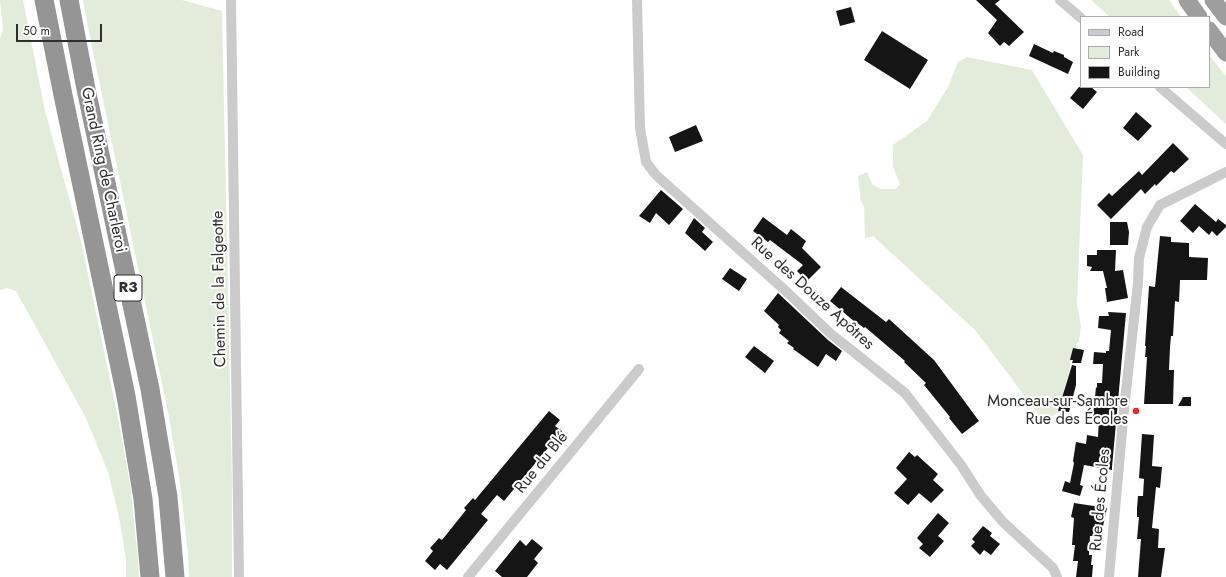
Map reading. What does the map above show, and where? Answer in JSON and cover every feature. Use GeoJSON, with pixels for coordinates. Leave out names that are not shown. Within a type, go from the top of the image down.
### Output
{"type":"FeatureCollection","features":[{"type":"Feature","properties":{"kind":"highway","name":"Grand Ring de Charleroi"},"geometry":{"type":"LineString","coordinates":[[44,0],[126,396],[143,499],[150,577]]}},
{"type":"Feature","properties":{"kind":"highway","name":"Grand Ring de Charleroi"},"geometry":{"type":"LineString","coordinates":[[69,0],[150,389],[168,497],[175,577]]}},
{"type":"Feature","properties":{"kind":"highway"},"geometry":{"type":"LineString","coordinates":[[1187,0],[1198,16]]}},
{"type":"Feature","properties":{"kind":"highway"},"geometry":{"type":"LineString","coordinates":[[1213,0],[1226,17]]}},
{"type":"Feature","properties":{"kind":"highway"},"geometry":{"type":"LineString","coordinates":[[1210,31],[1226,52]]}},
{"type":"Feature","properties":{"kind":"street","name":"Chemin de la Falgeotte"},"geometry":{"type":"LineString","coordinates":[[232,0],[238,577]]}},
{"type":"Feature","properties":{"kind":"street","name":"Rue des Douze Apôtres"},"geometry":{"type":"LineString","coordinates":[[637,0],[640,128],[646,162],[656,175],[788,293],[832,336],[845,344],[905,393],[961,464],[981,496],[1003,522],[1053,568],[1057,577]]}},
{"type":"Feature","properties":{"kind":"street"},"geometry":{"type":"LineString","coordinates":[[1060,0],[1080,17]]}},
{"type":"Feature","properties":{"kind":"street"},"geometry":{"type":"LineString","coordinates":[[1161,88],[1226,144]]}},
{"type":"Feature","properties":{"kind":"street","name":"Rue des Écoles"},"geometry":{"type":"LineString","coordinates":[[1109,577],[1140,258],[1147,227],[1160,205],[1226,172]]}},
{"type":"Feature","properties":{"kind":"street","name":"Rue du Blé"},"geometry":{"type":"LineString","coordinates":[[468,577],[639,369]]}},
{"type":"Feature","properties":{"kind":"green space"},"geometry":{"type":"Polygon","coordinates":[[[0,0],[23,0],[45,111],[81,241],[118,418],[130,484],[139,577],[126,577],[126,559],[119,517],[108,472],[86,418],[16,291],[7,288],[0,290],[0,39],[3,30],[0,0]]]}},
{"type":"Feature","properties":{"kind":"green space"},"geometry":{"type":"Polygon","coordinates":[[[83,0],[182,0],[222,11],[232,480],[232,577],[189,577],[188,553],[180,483],[169,417],[83,0]]]}},
{"type":"Feature","properties":{"kind":"green space"},"geometry":{"type":"Polygon","coordinates":[[[1091,0],[1169,0],[1180,16],[1109,16],[1091,0]]]}},
{"type":"Feature","properties":{"kind":"green space"},"geometry":{"type":"Polygon","coordinates":[[[1210,56],[1226,76],[1226,124],[1187,88],[1210,88],[1210,56]]]}},
{"type":"Feature","properties":{"kind":"green space"},"geometry":{"type":"Polygon","coordinates":[[[967,57],[1032,70],[1083,155],[1077,304],[1081,326],[1079,342],[1077,342],[1076,348],[1073,348],[1069,372],[1058,412],[1044,422],[975,330],[874,237],[875,236],[865,238],[864,206],[861,202],[858,176],[867,172],[872,184],[881,189],[896,189],[900,184],[893,167],[893,145],[927,121],[948,87],[958,62],[967,57]]]}},
{"type":"Feature","properties":{"kind":"building"},"geometry":{"type":"Polygon","coordinates":[[[976,0],[1000,0],[995,4],[1024,32],[1009,46],[1004,42],[1000,46],[988,33],[997,20],[976,0]]]}},
{"type":"Feature","properties":{"kind":"building"},"geometry":{"type":"Polygon","coordinates":[[[851,7],[855,22],[840,26],[836,11],[851,7]]]}},
{"type":"Feature","properties":{"kind":"building"},"geometry":{"type":"Polygon","coordinates":[[[882,31],[928,60],[910,89],[864,60],[882,31]]]}},
{"type":"Feature","properties":{"kind":"building"},"geometry":{"type":"Polygon","coordinates":[[[1034,44],[1053,53],[1054,51],[1064,55],[1064,57],[1073,62],[1068,74],[1029,56],[1034,44]]]}},
{"type":"Feature","properties":{"kind":"building"},"geometry":{"type":"Polygon","coordinates":[[[1079,87],[1092,88],[1097,92],[1083,109],[1070,98],[1079,87]]]}},
{"type":"Feature","properties":{"kind":"building"},"geometry":{"type":"Polygon","coordinates":[[[1136,112],[1152,126],[1138,141],[1123,128],[1136,112]]]}},
{"type":"Feature","properties":{"kind":"building"},"geometry":{"type":"Polygon","coordinates":[[[696,125],[703,141],[675,152],[669,137],[696,125]]]}},
{"type":"Feature","properties":{"kind":"building"},"geometry":{"type":"Polygon","coordinates":[[[1173,143],[1189,159],[1174,173],[1171,171],[1156,186],[1155,184],[1145,194],[1141,189],[1111,219],[1097,205],[1109,193],[1112,196],[1139,171],[1142,175],[1173,143]]]}},
{"type":"Feature","properties":{"kind":"building"},"geometry":{"type":"Polygon","coordinates":[[[661,190],[683,209],[669,225],[656,213],[650,223],[639,216],[661,190]]]}},
{"type":"Feature","properties":{"kind":"building"},"geometry":{"type":"Polygon","coordinates":[[[1195,204],[1216,222],[1218,219],[1226,225],[1226,227],[1217,236],[1212,231],[1209,235],[1199,226],[1193,233],[1180,221],[1195,204]]]}},
{"type":"Feature","properties":{"kind":"building"},"geometry":{"type":"Polygon","coordinates":[[[763,217],[787,235],[791,229],[806,241],[802,248],[821,267],[807,281],[797,271],[803,265],[770,240],[768,242],[753,231],[763,217]]]}},
{"type":"Feature","properties":{"kind":"building"},"geometry":{"type":"Polygon","coordinates":[[[694,218],[705,228],[702,232],[713,242],[705,251],[685,233],[694,218]]]}},
{"type":"Feature","properties":{"kind":"building"},"geometry":{"type":"Polygon","coordinates":[[[1110,222],[1127,222],[1129,232],[1128,245],[1110,245],[1110,222]]]}},
{"type":"Feature","properties":{"kind":"building"},"geometry":{"type":"Polygon","coordinates":[[[1160,236],[1171,237],[1171,242],[1189,243],[1189,257],[1208,258],[1207,280],[1180,280],[1179,302],[1175,301],[1173,336],[1171,336],[1170,347],[1169,370],[1174,370],[1173,404],[1144,404],[1147,357],[1145,357],[1145,346],[1149,286],[1155,287],[1160,236]]]}},
{"type":"Feature","properties":{"kind":"building"},"geometry":{"type":"Polygon","coordinates":[[[1097,250],[1116,250],[1115,271],[1123,270],[1128,298],[1107,302],[1105,288],[1107,288],[1103,271],[1090,271],[1092,267],[1087,266],[1087,255],[1097,255],[1097,250]]]}},
{"type":"Feature","properties":{"kind":"building"},"geometry":{"type":"Polygon","coordinates":[[[730,268],[747,279],[739,291],[722,279],[730,268]]]}},
{"type":"Feature","properties":{"kind":"building"},"geometry":{"type":"Polygon","coordinates":[[[841,287],[886,322],[889,319],[934,360],[979,421],[962,434],[924,385],[926,383],[904,362],[905,361],[865,327],[864,328],[855,322],[830,301],[841,287]]]}},
{"type":"Feature","properties":{"kind":"building"},"geometry":{"type":"Polygon","coordinates":[[[778,293],[828,340],[842,351],[836,361],[826,354],[818,367],[787,343],[789,341],[779,333],[781,330],[778,327],[779,325],[764,311],[778,293]]]}},
{"type":"Feature","properties":{"kind":"building"},"geometry":{"type":"Polygon","coordinates":[[[1108,312],[1126,313],[1112,470],[1084,465],[1080,485],[1083,486],[1080,496],[1062,491],[1065,481],[1070,483],[1076,442],[1086,444],[1087,435],[1098,437],[1099,417],[1093,416],[1097,383],[1102,383],[1103,364],[1093,364],[1094,352],[1106,353],[1106,351],[1109,351],[1111,330],[1098,328],[1099,316],[1109,316],[1108,312]]]}},
{"type":"Feature","properties":{"kind":"building"},"geometry":{"type":"Polygon","coordinates":[[[754,346],[774,361],[765,373],[745,357],[754,346]]]}},
{"type":"Feature","properties":{"kind":"building"},"geometry":{"type":"Polygon","coordinates":[[[1073,348],[1084,350],[1081,363],[1072,363],[1073,360],[1070,360],[1073,348]]]}},
{"type":"Feature","properties":{"kind":"building"},"geometry":{"type":"Polygon","coordinates":[[[1072,365],[1076,366],[1076,385],[1069,412],[1058,411],[1072,365]]]}},
{"type":"Feature","properties":{"kind":"building"},"geometry":{"type":"Polygon","coordinates":[[[1183,397],[1191,397],[1191,406],[1178,406],[1183,397]]]}},
{"type":"Feature","properties":{"kind":"building"},"geometry":{"type":"Polygon","coordinates":[[[549,411],[560,420],[555,426],[562,431],[504,501],[497,495],[481,514],[488,520],[447,570],[440,564],[435,570],[425,561],[433,551],[430,548],[439,538],[442,540],[466,510],[464,508],[473,498],[475,500],[549,411]]]}},
{"type":"Feature","properties":{"kind":"building"},"geometry":{"type":"Polygon","coordinates":[[[1142,434],[1154,435],[1152,466],[1162,467],[1160,488],[1156,487],[1152,528],[1159,529],[1158,548],[1165,548],[1161,577],[1138,577],[1141,539],[1137,539],[1139,517],[1137,517],[1137,508],[1138,496],[1143,496],[1144,479],[1139,478],[1142,434]]]}},
{"type":"Feature","properties":{"kind":"building"},"geometry":{"type":"Polygon","coordinates":[[[909,452],[915,457],[917,455],[938,474],[933,480],[944,490],[931,503],[919,493],[908,505],[894,493],[907,479],[896,468],[909,452]]]}},
{"type":"Feature","properties":{"kind":"building"},"geometry":{"type":"Polygon","coordinates":[[[1074,503],[1107,508],[1103,526],[1095,524],[1094,536],[1090,536],[1089,555],[1092,555],[1092,577],[1076,577],[1078,561],[1073,561],[1075,545],[1072,545],[1074,518],[1071,517],[1074,503]]]}},
{"type":"Feature","properties":{"kind":"building"},"geometry":{"type":"Polygon","coordinates":[[[938,513],[949,523],[938,536],[944,541],[930,557],[919,548],[923,544],[917,538],[938,513]]]}},
{"type":"Feature","properties":{"kind":"building"},"geometry":{"type":"Polygon","coordinates":[[[983,526],[992,533],[990,536],[1000,544],[991,555],[984,550],[980,555],[971,546],[975,542],[972,539],[983,526]]]}},
{"type":"Feature","properties":{"kind":"building"},"geometry":{"type":"Polygon","coordinates":[[[532,539],[543,548],[534,559],[538,563],[527,577],[502,577],[495,571],[520,540],[526,546],[532,539]]]}},
{"type":"Feature","properties":{"kind":"place","name":"Monceau-sur-Sambre Rue des Écoles"},"geometry":{"type":"Point","coordinates":[1136,411]}}]}
